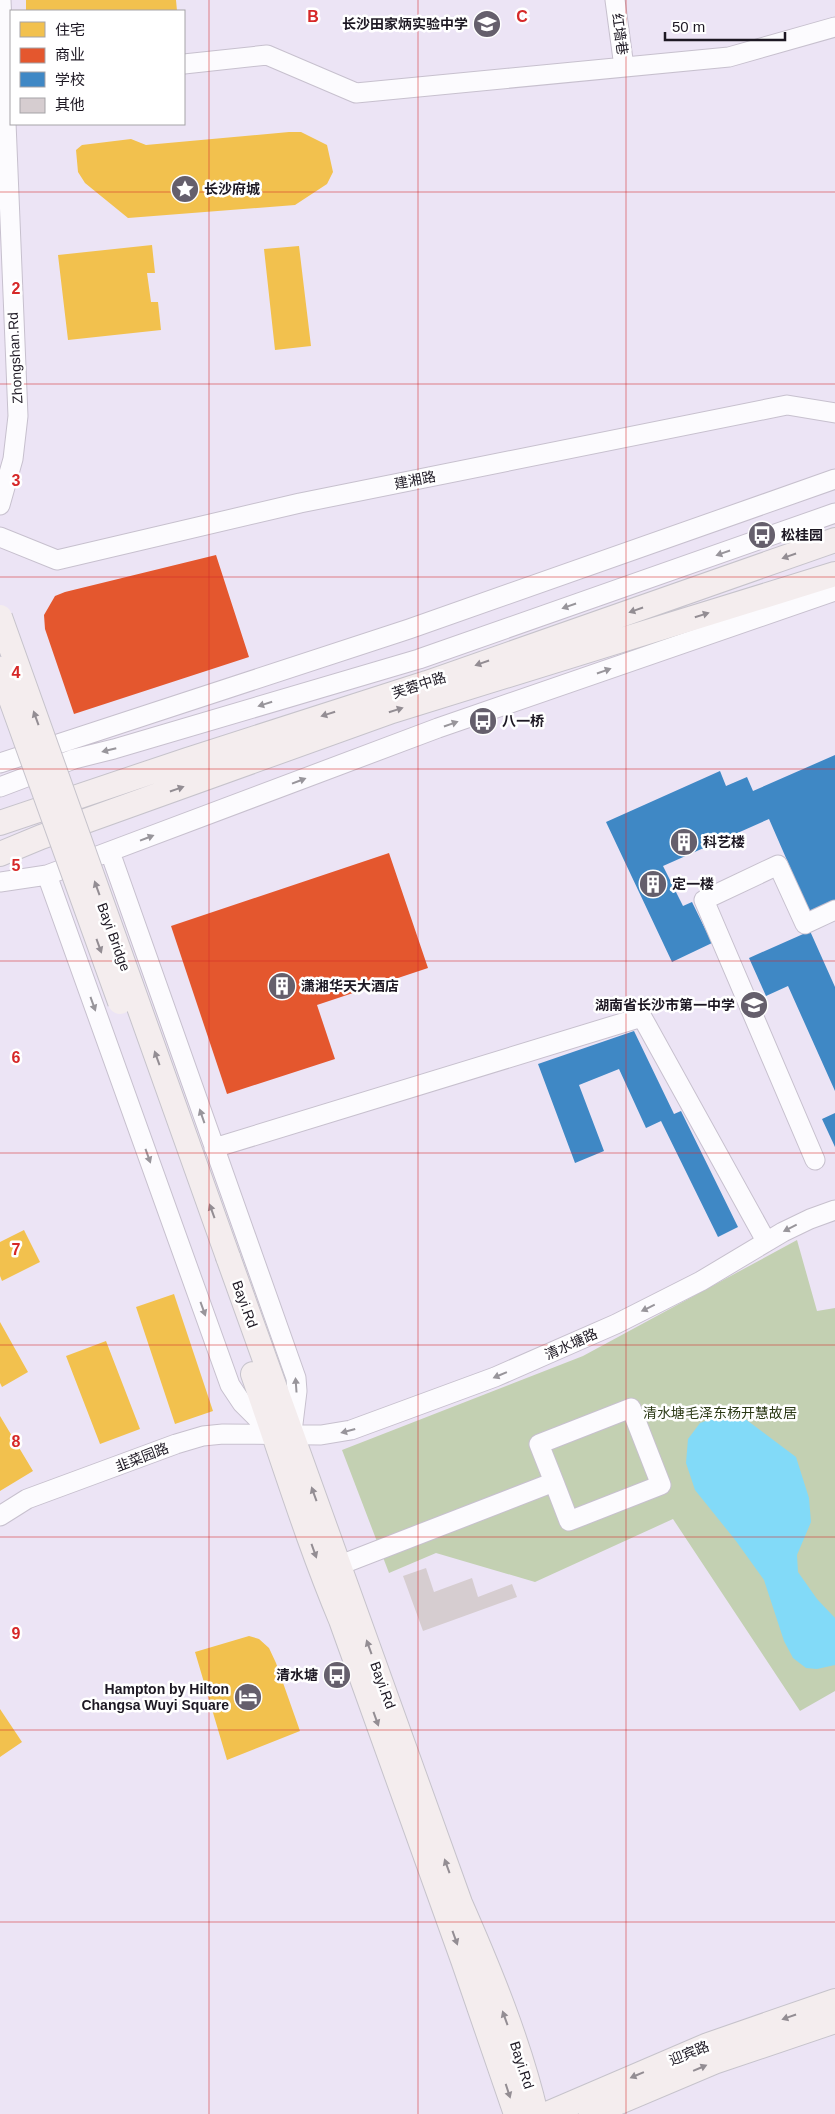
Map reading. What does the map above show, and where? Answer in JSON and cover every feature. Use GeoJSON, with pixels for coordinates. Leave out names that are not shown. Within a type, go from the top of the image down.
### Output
{"type":"FeatureCollection","features":[{"type":"Feature","properties":{"kind":"main road","name":"芙蓉中路"},"geometry":{"type":"LineString","coordinates":[[0,823],[427,682],[835,540]]}},
{"type":"Feature","properties":{"kind":"main road","name":"芙蓉中路"},"geometry":{"type":"LineString","coordinates":[[0,854],[41,837],[392,711],[835,574]]}},
{"type":"Feature","properties":{"kind":"main road","name":"Bayi Bridge"},"geometry":{"type":"LineString","coordinates":[[0,617],[221,1259]]}},
{"type":"Feature","properties":{"kind":"main road","name":"Bayi Bridge"},"geometry":{"type":"LineString","coordinates":[[0,669],[221,1259]]}},
{"type":"Feature","properties":{"kind":"main road","name":"Bayi.Rd"},"geometry":{"type":"LineString","coordinates":[[221,1259],[283,1434],[340,1566],[460,1902],[480,1948],[524,2068],[536,2114]]}},
{"type":"Feature","properties":{"kind":"main road","name":"Bayi.Rd"},"geometry":{"type":"LineString","coordinates":[[283,1434],[322,1576],[341,1620],[516,2114]]}},
{"type":"Feature","properties":{"kind":"main road","name":"迎宾路"},"geometry":{"type":"LineString","coordinates":[[547,2114],[708,2045],[835,2001]]}},
{"type":"Feature","properties":{"kind":"main road","name":"迎宾路"},"geometry":{"type":"LineString","coordinates":[[591,2114],[714,2062],[835,2021]]}},
{"type":"Feature","properties":{"kind":"street","name":"Zhongshan.Rd"},"geometry":{"type":"LineString","coordinates":[[0,460],[7,417],[3,236],[8,86],[1,0]]}},
{"type":"Feature","properties":{"kind":"street","name":"红墙巷"},"geometry":{"type":"LineString","coordinates":[[615,0],[624,67]]}},
{"type":"Feature","properties":{"kind":"street"},"geometry":{"type":"LineString","coordinates":[[185,64],[268,55],[356,93],[729,57],[835,27]]}},
{"type":"Feature","properties":{"kind":"street","name":"Zhongshan.Rd"},"geometry":{"type":"LineString","coordinates":[[0,504],[13,459],[18,416],[3,236]]}},
{"type":"Feature","properties":{"kind":"street","name":"建湘路"},"geometry":{"type":"LineString","coordinates":[[0,537],[57,560],[300,503],[787,405],[835,413]]}},
{"type":"Feature","properties":{"kind":"street"},"geometry":{"type":"LineString","coordinates":[[0,763],[409,629],[835,479]]}},
{"type":"Feature","properties":{"kind":"street"},"geometry":{"type":"LineString","coordinates":[[0,787],[74,759],[124,747],[419,659],[835,513]]}},
{"type":"Feature","properties":{"kind":"street"},"geometry":{"type":"LineString","coordinates":[[0,882],[47,875],[438,728],[835,591]]}},
{"type":"Feature","properties":{"kind":"street"},"geometry":{"type":"LineString","coordinates":[[47,875],[230,1385],[242,1403],[283,1434],[297,1391],[296,1378],[110,852]]}},
{"type":"Feature","properties":{"kind":"street"},"geometry":{"type":"LineString","coordinates":[[816,1160],[704,900],[778,865],[805,924],[835,910]]}},
{"type":"Feature","properties":{"kind":"street"},"geometry":{"type":"LineString","coordinates":[[214,1148],[642,1018],[766,1241]]}},
{"type":"Feature","properties":{"kind":"street","name":"清水塘路"},"geometry":{"type":"LineString","coordinates":[[283,1434],[321,1435],[351,1430],[496,1377],[652,1306],[701,1281],[766,1241],[810,1219],[835,1210]]}},
{"type":"Feature","properties":{"kind":"street"},"geometry":{"type":"LineString","coordinates":[[631,1408],[661,1485],[569,1521],[554,1482],[539,1444],[631,1408]]}},
{"type":"Feature","properties":{"kind":"street","name":"韭菜园路"},"geometry":{"type":"LineString","coordinates":[[0,1516],[27,1499],[176,1444],[203,1436],[283,1434]]}},
{"type":"Feature","properties":{"kind":"street"},"geometry":{"type":"LineString","coordinates":[[340,1566],[554,1482]]}},
{"type":"Feature","properties":{"kind":"green space","name":"清水塘毛泽东杨开慧故居"},"geometry":{"type":"Polygon","coordinates":[[[797,1240],[817,1311],[835,1308],[835,1691],[800,1711],[673,1519],[535,1582],[436,1553],[389,1573],[342,1450],[583,1356],[797,1240]]]}},
{"type":"Feature","properties":{"kind":"water"},"geometry":{"type":"Polygon","coordinates":[[[725,1414],[744,1418],[796,1457],[809,1498],[811,1522],[797,1555],[798,1572],[817,1599],[835,1618],[835,1665],[817,1669],[806,1668],[793,1658],[784,1641],[764,1580],[736,1541],[695,1490],[686,1463],[688,1439],[700,1423],[725,1414]]]}},
{"type":"Feature","properties":{"kind":"building: 住宅"},"geometry":{"type":"Polygon","coordinates":[[[26,0],[176,0],[177,10],[26,10],[26,0]]]}},
{"type":"Feature","properties":{"kind":"building: 住宅"},"geometry":{"type":"Polygon","coordinates":[[[301,132],[327,145],[333,172],[327,184],[295,205],[128,218],[85,183],[78,172],[76,150],[82,145],[131,139],[146,145],[301,132]]]}},
{"type":"Feature","properties":{"kind":"building: 住宅"},"geometry":{"type":"Polygon","coordinates":[[[152,245],[155,273],[147,273],[151,302],[158,302],[161,330],[68,340],[58,255],[152,245]]]}},
{"type":"Feature","properties":{"kind":"building: 住宅"},"geometry":{"type":"Polygon","coordinates":[[[299,246],[311,346],[275,350],[264,249],[299,246]]]}},
{"type":"Feature","properties":{"kind":"building: 住宅"},"geometry":{"type":"Polygon","coordinates":[[[24,1230],[40,1262],[2,1281],[0,1276],[0,1242],[24,1230]]]}},
{"type":"Feature","properties":{"kind":"building: 住宅"},"geometry":{"type":"Polygon","coordinates":[[[174,1294],[213,1411],[175,1424],[136,1307],[174,1294]]]}},
{"type":"Feature","properties":{"kind":"building: 住宅"},"geometry":{"type":"Polygon","coordinates":[[[0,1322],[28,1372],[2,1387],[0,1383],[0,1322]]]}},
{"type":"Feature","properties":{"kind":"building: 住宅"},"geometry":{"type":"Polygon","coordinates":[[[106,1341],[140,1429],[100,1444],[66,1356],[106,1341]]]}},
{"type":"Feature","properties":{"kind":"building: 住宅"},"geometry":{"type":"Polygon","coordinates":[[[0,1416],[33,1471],[0,1491],[0,1416]]]}},
{"type":"Feature","properties":{"kind":"building: 住宅","name":"Hampton by Hilton Changsa Wuyi Square"},"geometry":{"type":"Polygon","coordinates":[[[249,1636],[259,1639],[269,1648],[300,1731],[227,1760],[195,1652],[249,1636]]]}},
{"type":"Feature","properties":{"kind":"building: 住宅"},"geometry":{"type":"Polygon","coordinates":[[[0,1709],[22,1742],[0,1757],[0,1709]]]}},
{"type":"Feature","properties":{"kind":"building: 商业"},"geometry":{"type":"Polygon","coordinates":[[[216,555],[249,657],[74,714],[45,629],[44,615],[55,596],[216,555]]]}},
{"type":"Feature","properties":{"kind":"building: 商业","name":"潇湘华天大酒店"},"geometry":{"type":"Polygon","coordinates":[[[389,853],[428,968],[317,1005],[335,1059],[227,1094],[171,926],[389,853]]]}},
{"type":"Feature","properties":{"kind":"building: 学校","name":"科艺楼"},"geometry":{"type":"Polygon","coordinates":[[[835,755],[835,902],[810,913],[769,819],[663,866],[683,906],[692,902],[712,943],[672,962],[606,822],[720,771],[726,786],[747,777],[753,791],[835,755]]]}},
{"type":"Feature","properties":{"kind":"building: 学校"},"geometry":{"type":"Polygon","coordinates":[[[810,931],[835,987],[835,1091],[788,986],[766,996],[749,958],[810,931]]]}},
{"type":"Feature","properties":{"kind":"building: 学校"},"geometry":{"type":"Polygon","coordinates":[[[634,1031],[674,1114],[681,1111],[738,1227],[718,1237],[661,1121],[646,1128],[619,1069],[579,1085],[604,1151],[575,1163],[538,1064],[634,1031]]]}},
{"type":"Feature","properties":{"kind":"building: 学校"},"geometry":{"type":"Polygon","coordinates":[[[835,1113],[835,1147],[822,1119],[835,1113]]]}},
{"type":"Feature","properties":{"kind":"building: 其他"},"geometry":{"type":"Polygon","coordinates":[[[426,1568],[434,1592],[472,1578],[478,1597],[512,1584],[517,1597],[423,1631],[403,1576],[426,1568]]]}},
{"type":"Feature","properties":{"kind":"place","name":"长沙田家炳实验中学"},"geometry":{"type":"Point","coordinates":[487,24]}},
{"type":"Feature","properties":{"kind":"place","name":"长沙府城"},"geometry":{"type":"Point","coordinates":[185,189]}},
{"type":"Feature","properties":{"kind":"place","name":"松桂园"},"geometry":{"type":"Point","coordinates":[762,535]}},
{"type":"Feature","properties":{"kind":"place","name":"八一桥"},"geometry":{"type":"Point","coordinates":[483,721]}},
{"type":"Feature","properties":{"kind":"place","name":"科艺楼"},"geometry":{"type":"Point","coordinates":[684,842]}},
{"type":"Feature","properties":{"kind":"place","name":"定一楼"},"geometry":{"type":"Point","coordinates":[653,884]}},
{"type":"Feature","properties":{"kind":"place","name":"潇湘华天大酒店"},"geometry":{"type":"Point","coordinates":[282,986]}},
{"type":"Feature","properties":{"kind":"place","name":"湖南省长沙市第一中学"},"geometry":{"type":"Point","coordinates":[754,1005]}},
{"type":"Feature","properties":{"kind":"place","name":"清水塘"},"geometry":{"type":"Point","coordinates":[337,1675]}},
{"type":"Feature","properties":{"kind":"place","name":"Hampton by Hilton Changsa Wuyi Square"},"geometry":{"type":"Point","coordinates":[248,1697]}}]}
